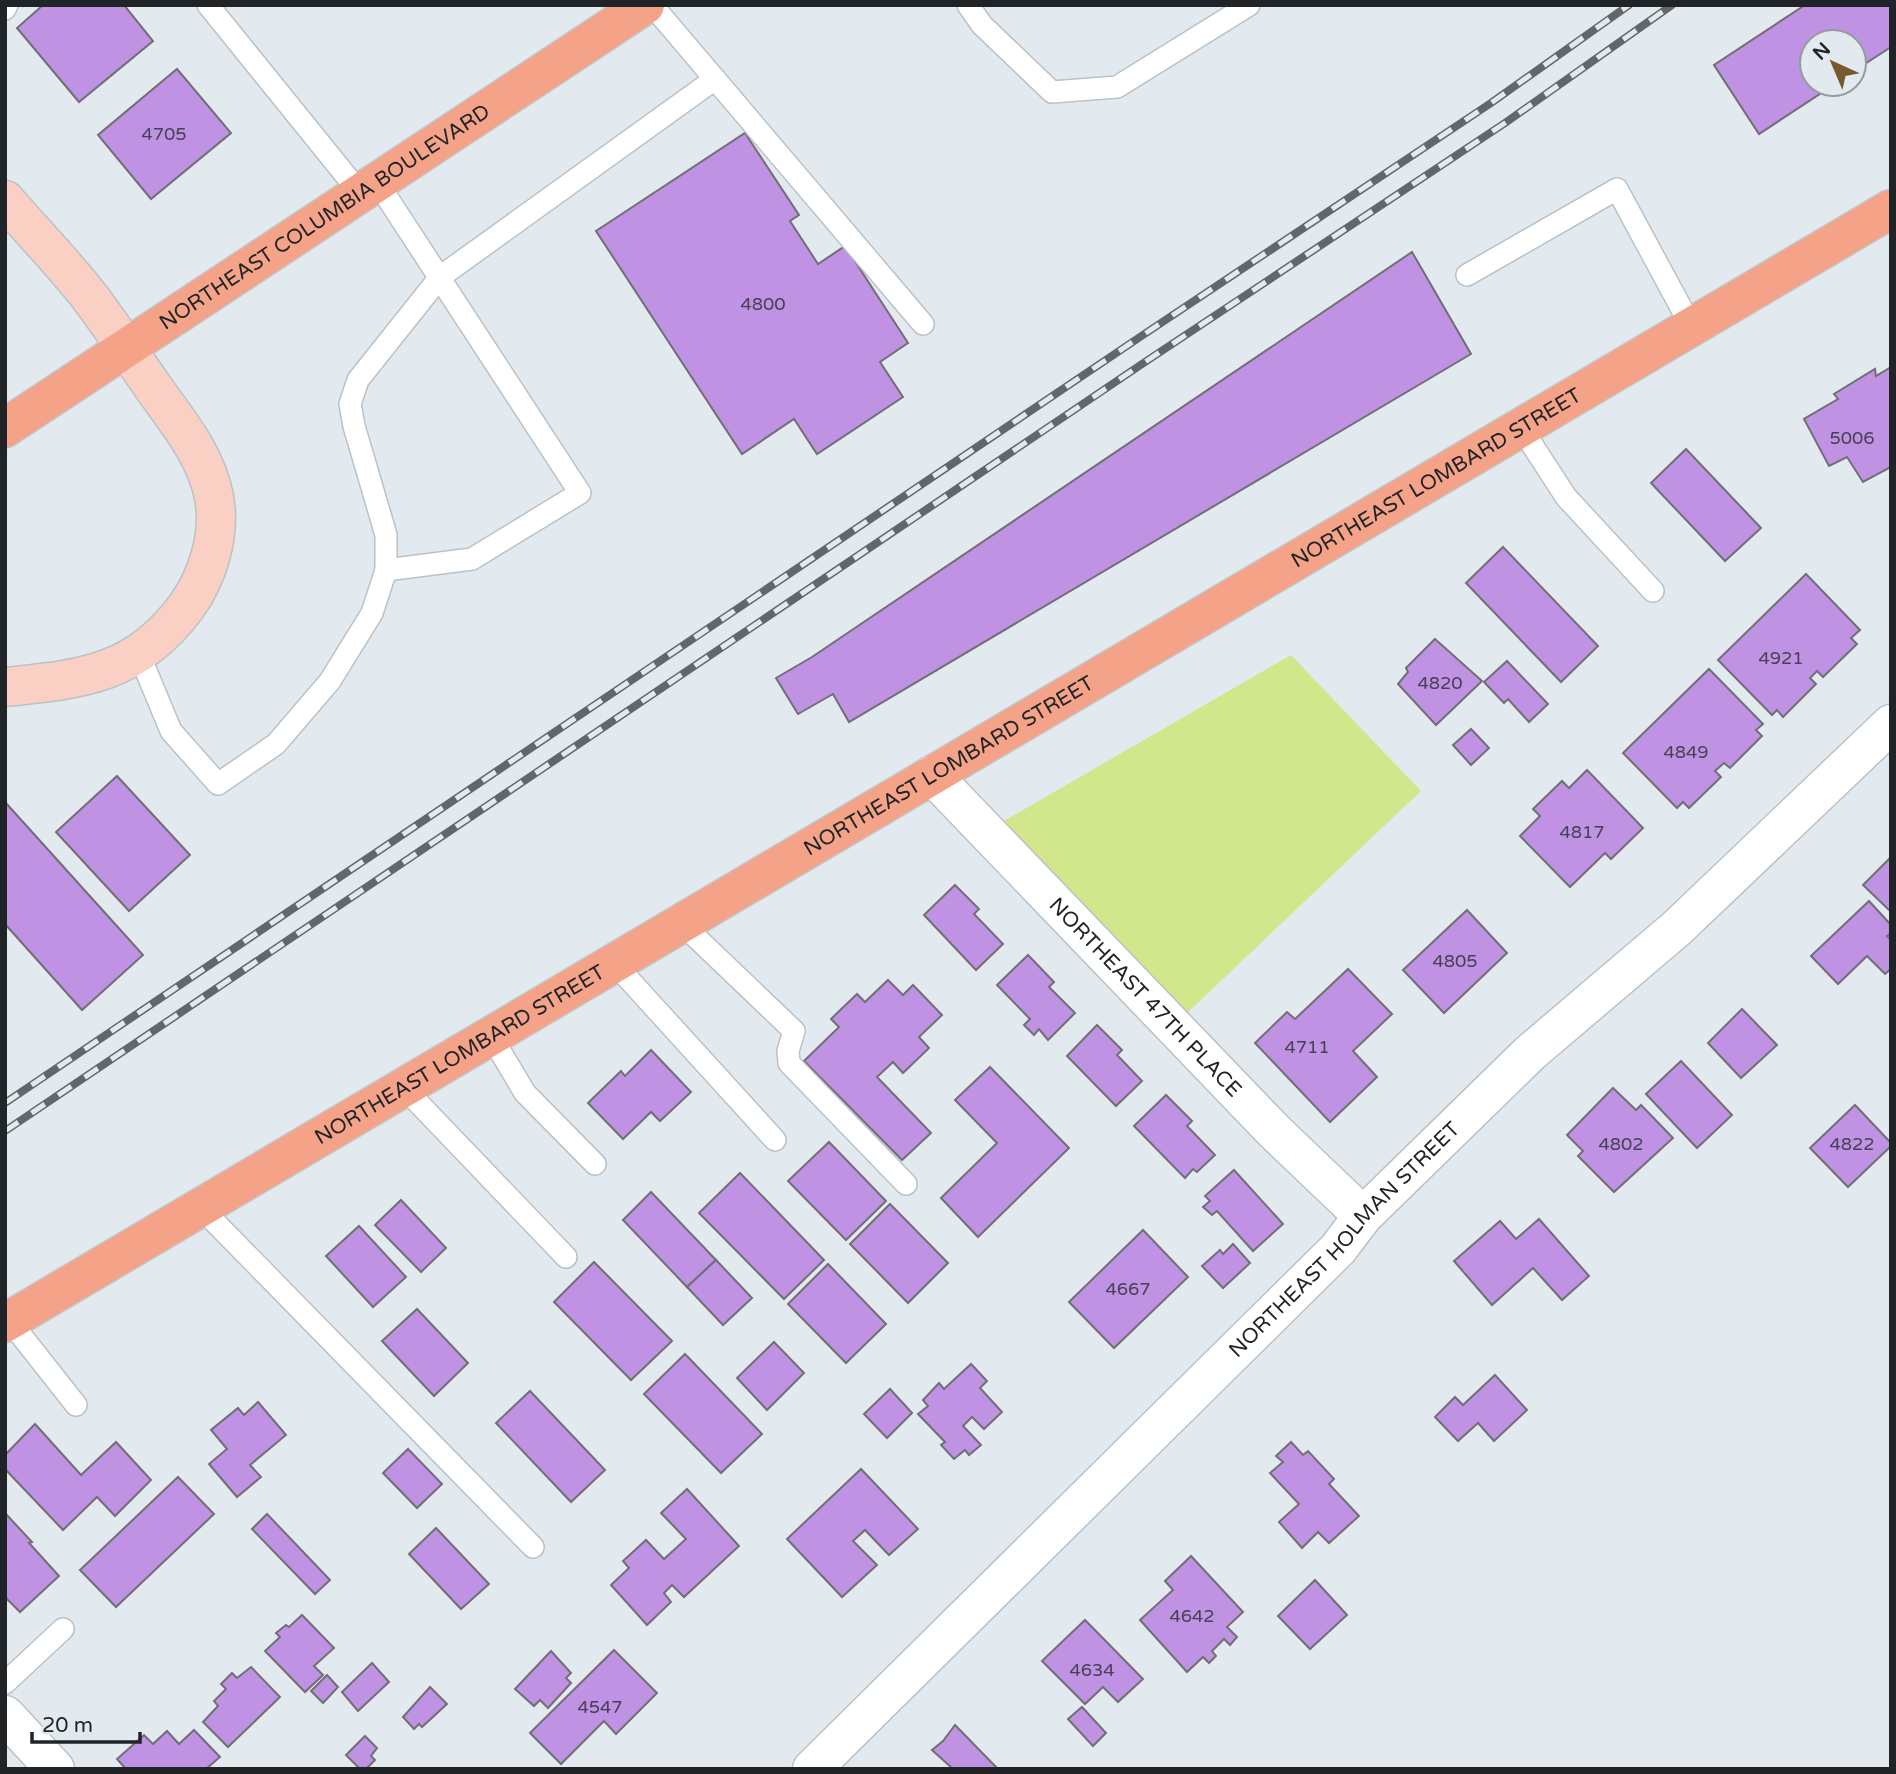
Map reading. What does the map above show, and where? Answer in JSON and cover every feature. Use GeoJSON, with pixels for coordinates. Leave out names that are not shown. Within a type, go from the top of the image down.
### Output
{"type":"FeatureCollection","features":[{"type":"Feature","properties":{"kind":"main road","name":"NORTHEAST COLUMBIA BOULEVARD"},"geometry":{"type":"LineString","coordinates":[[5,428],[645,5]]}},
{"type":"Feature","properties":{"kind":"main road","name":"NORTHEAST LOMBARD STREET"},"geometry":{"type":"LineString","coordinates":[[7,1322],[1891,209]]}},
{"type":"Feature","properties":{"kind":"street"},"geometry":{"type":"LineString","coordinates":[[5,200],[88,295],[201,457],[214,498],[215,524],[203,581],[174,623],[139,654],[117,666],[86,676],[5,687]]}},
{"type":"Feature","properties":{"kind":"street","name":"NORTHEAST HOLMAN STREET"},"geometry":{"type":"LineString","coordinates":[[812,1769],[1338,1249],[1363,1216],[1530,1053],[1677,928],[1891,724]]}},
{"type":"Feature","properties":{"kind":"street","name":"NORTHEAST 47TH PLACE"},"geometry":{"type":"LineString","coordinates":[[932,775],[1273,1131],[1363,1216]]}},
{"type":"Feature","properties":{"kind":"street"},"geometry":{"type":"LineString","coordinates":[[5,1715],[55,1769]]}},
{"type":"Feature","properties":{"kind":"lane"},"geometry":{"type":"LineString","coordinates":[[208,5],[369,187],[440,277],[580,492],[472,559],[386,570]]}},
{"type":"Feature","properties":{"kind":"lane"},"geometry":{"type":"LineString","coordinates":[[652,5],[923,324]]}},
{"type":"Feature","properties":{"kind":"lane"},"geometry":{"type":"LineString","coordinates":[[968,5],[982,25],[1052,92],[1117,87],[1248,5]]}},
{"type":"Feature","properties":{"kind":"lane"},"geometry":{"type":"LineString","coordinates":[[139,654],[172,731],[218,784],[276,744],[330,681],[372,613],[386,570],[386,536],[350,404],[358,380],[440,277],[715,79]]}},
{"type":"Feature","properties":{"kind":"lane"},"geometry":{"type":"LineString","coordinates":[[1467,275],[1617,189],[1691,326]]}},
{"type":"Feature","properties":{"kind":"lane"},"geometry":{"type":"LineString","coordinates":[[1520,426],[1566,498],[1653,591]]}},
{"type":"Feature","properties":{"kind":"lane"},"geometry":{"type":"LineString","coordinates":[[681,923],[794,1031],[788,1051],[789,1063],[906,1184]]}},
{"type":"Feature","properties":{"kind":"lane"},"geometry":{"type":"LineString","coordinates":[[614,963],[775,1140]]}},
{"type":"Feature","properties":{"kind":"lane"},"geometry":{"type":"LineString","coordinates":[[491,1035],[525,1093],[595,1164]]}},
{"type":"Feature","properties":{"kind":"lane"},"geometry":{"type":"LineString","coordinates":[[404,1088],[566,1257]]}},
{"type":"Feature","properties":{"kind":"lane"},"geometry":{"type":"LineString","coordinates":[[201,1208],[533,1547]]}},
{"type":"Feature","properties":{"kind":"lane"},"geometry":{"type":"LineString","coordinates":[[7,1322],[76,1405]]}},
{"type":"Feature","properties":{"kind":"lane"},"geometry":{"type":"LineString","coordinates":[[5,1683],[63,1629]]}},
{"type":"Feature","properties":{"kind":"green space"},"geometry":{"type":"Polygon","coordinates":[[[1291,655],[1421,791],[1184,1016],[997,825],[1291,655]]]}},
{"type":"Feature","properties":{"kind":"building"},"geometry":{"type":"Polygon","coordinates":[[[43,5],[124,5],[153,41],[79,102],[17,28],[43,5]]]}},
{"type":"Feature","properties":{"kind":"building"},"geometry":{"type":"Polygon","coordinates":[[[1805,5],[1891,5],[1891,47],[1868,62],[1868,28],[1798,28],[1798,98],[1814,98],[1759,134],[1714,65],[1805,5]]]}},
{"type":"Feature","properties":{"kind":"building"},"geometry":{"type":"Polygon","coordinates":[[[177,69],[231,133],[151,199],[98,135],[177,69]]]}},
{"type":"Feature","properties":{"kind":"building"},"geometry":{"type":"Polygon","coordinates":[[[745,133],[799,215],[790,221],[818,264],[845,246],[908,343],[880,362],[903,397],[817,454],[794,419],[742,454],[596,231],[745,133]]]}},
{"type":"Feature","properties":{"kind":"building"},"geometry":{"type":"Polygon","coordinates":[[[1412,252],[1471,354],[849,722],[833,694],[798,714],[776,678],[812,657],[1412,252]]]}},
{"type":"Feature","properties":{"kind":"building"},"geometry":{"type":"Polygon","coordinates":[[[1891,367],[1891,467],[1863,482],[1847,457],[1829,466],[1804,419],[1838,399],[1834,394],[1875,369],[1876,376],[1891,367]]]}},
{"type":"Feature","properties":{"kind":"building"},"geometry":{"type":"Polygon","coordinates":[[[1686,449],[1761,528],[1725,561],[1651,483],[1686,449]]]}},
{"type":"Feature","properties":{"kind":"building"},"geometry":{"type":"Polygon","coordinates":[[[1503,547],[1598,646],[1561,682],[1466,583],[1503,547]]]}},
{"type":"Feature","properties":{"kind":"building"},"geometry":{"type":"Polygon","coordinates":[[[1806,574],[1860,630],[1851,638],[1857,644],[1823,677],[1817,671],[1810,678],[1816,684],[1783,717],[1777,710],[1772,715],[1718,660],[1806,574]]]}},
{"type":"Feature","properties":{"kind":"building"},"geometry":{"type":"Polygon","coordinates":[[[1435,639],[1482,681],[1436,725],[1398,684],[1408,672],[1406,668],[1435,639]]]}},
{"type":"Feature","properties":{"kind":"building"},"geometry":{"type":"Polygon","coordinates":[[[1507,661],[1548,704],[1529,722],[1508,699],[1504,703],[1484,682],[1507,661]]]}},
{"type":"Feature","properties":{"kind":"building"},"geometry":{"type":"Polygon","coordinates":[[[1709,669],[1763,724],[1756,730],[1762,736],[1730,768],[1724,763],[1715,771],[1721,777],[1689,808],[1683,802],[1677,808],[1623,753],[1709,669]]]}},
{"type":"Feature","properties":{"kind":"building"},"geometry":{"type":"Polygon","coordinates":[[[1471,729],[1489,748],[1471,765],[1453,745],[1471,729]]]}},
{"type":"Feature","properties":{"kind":"building"},"geometry":{"type":"Polygon","coordinates":[[[1587,770],[1643,828],[1611,859],[1605,853],[1570,887],[1520,836],[1540,816],[1533,809],[1562,781],[1569,788],[1587,770]]]}},
{"type":"Feature","properties":{"kind":"building"},"geometry":{"type":"Polygon","coordinates":[[[117,776],[190,855],[129,911],[56,832],[117,776]]]}},
{"type":"Feature","properties":{"kind":"building"},"geometry":{"type":"Polygon","coordinates":[[[5,802],[143,955],[82,1010],[5,924],[5,802]]]}},
{"type":"Feature","properties":{"kind":"building"},"geometry":{"type":"Polygon","coordinates":[[[1891,857],[1891,912],[1863,885],[1891,857]]]}},
{"type":"Feature","properties":{"kind":"building"},"geometry":{"type":"Polygon","coordinates":[[[955,885],[979,909],[974,914],[1003,944],[976,970],[924,915],[955,885]]]}},
{"type":"Feature","properties":{"kind":"building"},"geometry":{"type":"Polygon","coordinates":[[[1869,901],[1891,925],[1891,933],[1887,936],[1891,940],[1891,969],[1885,974],[1867,956],[1838,984],[1811,956],[1869,901]]]}},
{"type":"Feature","properties":{"kind":"building"},"geometry":{"type":"Polygon","coordinates":[[[1467,910],[1507,953],[1444,1013],[1403,970],[1467,910]]]}},
{"type":"Feature","properties":{"kind":"building"},"geometry":{"type":"Polygon","coordinates":[[[1028,955],[1054,982],[1049,987],[1075,1013],[1048,1040],[1039,1029],[1034,1035],[1024,1025],[1030,1019],[997,985],[1028,955]]]}},
{"type":"Feature","properties":{"kind":"building"},"geometry":{"type":"Polygon","coordinates":[[[1348,969],[1392,1014],[1353,1051],[1377,1077],[1330,1122],[1255,1043],[1287,1012],[1295,1019],[1348,969]]]}},
{"type":"Feature","properties":{"kind":"building"},"geometry":{"type":"Polygon","coordinates":[[[888,980],[903,995],[913,985],[942,1015],[919,1037],[929,1048],[903,1073],[893,1062],[877,1077],[931,1133],[902,1160],[804,1061],[839,1027],[831,1019],[857,994],[865,1002],[888,980]]]}},
{"type":"Feature","properties":{"kind":"building"},"geometry":{"type":"Polygon","coordinates":[[[1742,1009],[1777,1045],[1741,1078],[1708,1043],[1742,1009]]]}},
{"type":"Feature","properties":{"kind":"building"},"geometry":{"type":"Polygon","coordinates":[[[1097,1025],[1122,1050],[1117,1055],[1142,1081],[1116,1106],[1067,1056],[1097,1025]]]}},
{"type":"Feature","properties":{"kind":"building"},"geometry":{"type":"Polygon","coordinates":[[[651,1050],[691,1092],[660,1121],[651,1112],[623,1139],[588,1103],[621,1071],[625,1076],[651,1050]]]}},
{"type":"Feature","properties":{"kind":"building"},"geometry":{"type":"Polygon","coordinates":[[[1681,1061],[1732,1115],[1697,1148],[1646,1094],[1681,1061]]]}},
{"type":"Feature","properties":{"kind":"building"},"geometry":{"type":"Polygon","coordinates":[[[990,1067],[1069,1148],[978,1237],[941,1198],[997,1143],[955,1100],[990,1067]]]}},
{"type":"Feature","properties":{"kind":"building"},"geometry":{"type":"Polygon","coordinates":[[[1613,1088],[1636,1110],[1641,1105],[1673,1138],[1614,1192],[1578,1156],[1583,1151],[1567,1135],[1613,1088]]]}},
{"type":"Feature","properties":{"kind":"building"},"geometry":{"type":"Polygon","coordinates":[[[1166,1095],[1192,1121],[1187,1126],[1215,1155],[1197,1172],[1193,1169],[1185,1178],[1134,1126],[1166,1095]]]}},
{"type":"Feature","properties":{"kind":"building"},"geometry":{"type":"Polygon","coordinates":[[[1855,1105],[1891,1146],[1848,1187],[1810,1148],[1855,1105]]]}},
{"type":"Feature","properties":{"kind":"building"},"geometry":{"type":"Polygon","coordinates":[[[829,1142],[886,1201],[846,1240],[788,1181],[829,1142]]]}},
{"type":"Feature","properties":{"kind":"building"},"geometry":{"type":"Polygon","coordinates":[[[1234,1170],[1283,1224],[1253,1251],[1217,1211],[1212,1215],[1203,1207],[1210,1201],[1205,1196],[1234,1170]]]}},
{"type":"Feature","properties":{"kind":"building"},"geometry":{"type":"Polygon","coordinates":[[[740,1173],[824,1260],[784,1299],[699,1213],[740,1173]]]}},
{"type":"Feature","properties":{"kind":"building"},"geometry":{"type":"Polygon","coordinates":[[[651,1192],[716,1260],[687,1287],[623,1220],[651,1192]]]}},
{"type":"Feature","properties":{"kind":"building"},"geometry":{"type":"Polygon","coordinates":[[[401,1200],[446,1248],[421,1272],[375,1225],[401,1200]]]}},
{"type":"Feature","properties":{"kind":"building"},"geometry":{"type":"Polygon","coordinates":[[[890,1204],[948,1263],[908,1303],[850,1244],[890,1204]]]}},
{"type":"Feature","properties":{"kind":"building"},"geometry":{"type":"Polygon","coordinates":[[[1539,1219],[1589,1276],[1562,1300],[1533,1268],[1492,1305],[1454,1261],[1500,1221],[1516,1239],[1539,1219]]]}},
{"type":"Feature","properties":{"kind":"building"},"geometry":{"type":"Polygon","coordinates":[[[359,1226],[406,1277],[373,1307],[326,1256],[359,1226]]]}},
{"type":"Feature","properties":{"kind":"building"},"geometry":{"type":"Polygon","coordinates":[[[1143,1230],[1188,1277],[1114,1348],[1069,1302],[1143,1230]]]}},
{"type":"Feature","properties":{"kind":"building"},"geometry":{"type":"Polygon","coordinates":[[[1233,1244],[1250,1263],[1223,1288],[1202,1266],[1220,1250],[1223,1254],[1233,1244]]]}},
{"type":"Feature","properties":{"kind":"building"},"geometry":{"type":"Polygon","coordinates":[[[716,1260],[752,1298],[723,1325],[687,1287],[716,1260]]]}},
{"type":"Feature","properties":{"kind":"building"},"geometry":{"type":"Polygon","coordinates":[[[594,1262],[672,1341],[631,1380],[554,1302],[594,1262]]]}},
{"type":"Feature","properties":{"kind":"building"},"geometry":{"type":"Polygon","coordinates":[[[828,1264],[886,1324],[846,1363],[788,1304],[828,1264]]]}},
{"type":"Feature","properties":{"kind":"building"},"geometry":{"type":"Polygon","coordinates":[[[417,1309],[468,1363],[434,1396],[382,1341],[417,1309]]]}},
{"type":"Feature","properties":{"kind":"building"},"geometry":{"type":"Polygon","coordinates":[[[774,1342],[804,1373],[767,1410],[737,1378],[774,1342]]]}},
{"type":"Feature","properties":{"kind":"building"},"geometry":{"type":"Polygon","coordinates":[[[685,1354],[762,1434],[721,1473],[644,1394],[685,1354]]]}},
{"type":"Feature","properties":{"kind":"building"},"geometry":{"type":"Polygon","coordinates":[[[971,1364],[987,1381],[980,1388],[1002,1412],[984,1429],[972,1417],[963,1426],[981,1445],[969,1455],[965,1450],[954,1459],[941,1445],[945,1442],[918,1414],[928,1406],[923,1400],[939,1383],[944,1389],[971,1364]]]}},
{"type":"Feature","properties":{"kind":"building"},"geometry":{"type":"Polygon","coordinates":[[[1495,1375],[1527,1410],[1494,1441],[1478,1423],[1458,1441],[1435,1417],[1455,1397],[1463,1405],[1495,1375]]]}},
{"type":"Feature","properties":{"kind":"building"},"geometry":{"type":"Polygon","coordinates":[[[890,1389],[912,1413],[887,1438],[864,1414],[890,1389]]]}},
{"type":"Feature","properties":{"kind":"building"},"geometry":{"type":"Polygon","coordinates":[[[530,1391],[605,1470],[571,1502],[496,1423],[530,1391]]]}},
{"type":"Feature","properties":{"kind":"building"},"geometry":{"type":"Polygon","coordinates":[[[258,1402],[286,1435],[250,1465],[261,1477],[237,1497],[209,1464],[227,1449],[211,1430],[238,1408],[244,1415],[258,1402]]]}},
{"type":"Feature","properties":{"kind":"building"},"geometry":{"type":"Polygon","coordinates":[[[35,1424],[81,1475],[116,1442],[151,1480],[115,1516],[97,1497],[63,1530],[5,1469],[5,1455],[35,1424]]]}},
{"type":"Feature","properties":{"kind":"building"},"geometry":{"type":"Polygon","coordinates":[[[1291,1442],[1303,1455],[1308,1451],[1334,1479],[1329,1484],[1359,1516],[1329,1543],[1318,1532],[1302,1548],[1279,1522],[1299,1504],[1270,1473],[1283,1462],[1276,1456],[1291,1442]]]}},
{"type":"Feature","properties":{"kind":"building"},"geometry":{"type":"Polygon","coordinates":[[[408,1449],[442,1484],[417,1508],[383,1473],[408,1449]]]}},
{"type":"Feature","properties":{"kind":"building"},"geometry":{"type":"Polygon","coordinates":[[[861,1469],[918,1529],[889,1555],[865,1530],[853,1541],[877,1565],[842,1597],[787,1539],[861,1469]]]}},
{"type":"Feature","properties":{"kind":"building"},"geometry":{"type":"Polygon","coordinates":[[[178,1477],[214,1514],[116,1607],[80,1570],[178,1477]]]}},
{"type":"Feature","properties":{"kind":"building"},"geometry":{"type":"Polygon","coordinates":[[[687,1489],[739,1546],[684,1597],[672,1585],[664,1593],[671,1602],[647,1625],[611,1585],[629,1568],[623,1561],[646,1540],[664,1559],[686,1539],[661,1513],[687,1489]]]}},
{"type":"Feature","properties":{"kind":"building"},"geometry":{"type":"Polygon","coordinates":[[[5,1513],[59,1576],[20,1612],[5,1597],[5,1513]]]}},
{"type":"Feature","properties":{"kind":"building"},"geometry":{"type":"Polygon","coordinates":[[[267,1514],[330,1580],[315,1594],[252,1529],[267,1514]]]}},
{"type":"Feature","properties":{"kind":"building"},"geometry":{"type":"Polygon","coordinates":[[[436,1528],[489,1584],[461,1609],[409,1554],[436,1528]]]}},
{"type":"Feature","properties":{"kind":"building"},"geometry":{"type":"Polygon","coordinates":[[[1191,1556],[1243,1612],[1227,1627],[1237,1637],[1230,1645],[1224,1639],[1212,1651],[1216,1656],[1209,1663],[1203,1657],[1187,1672],[1140,1620],[1173,1590],[1165,1581],[1191,1556]]]}},
{"type":"Feature","properties":{"kind":"building"},"geometry":{"type":"Polygon","coordinates":[[[1315,1580],[1347,1615],[1310,1649],[1278,1616],[1315,1580]]]}},
{"type":"Feature","properties":{"kind":"building"},"geometry":{"type":"Polygon","coordinates":[[[302,1615],[334,1648],[314,1666],[323,1675],[305,1692],[265,1651],[280,1637],[276,1633],[286,1625],[289,1627],[302,1615]]]}},
{"type":"Feature","properties":{"kind":"building"},"geometry":{"type":"Polygon","coordinates":[[[1085,1620],[1143,1679],[1118,1702],[1103,1687],[1085,1704],[1042,1661],[1085,1620]]]}},
{"type":"Feature","properties":{"kind":"building"},"geometry":{"type":"Polygon","coordinates":[[[614,1650],[657,1693],[616,1734],[604,1721],[561,1764],[530,1733],[614,1650]]]}},
{"type":"Feature","properties":{"kind":"building"},"geometry":{"type":"Polygon","coordinates":[[[551,1651],[571,1673],[566,1678],[571,1683],[548,1708],[540,1700],[534,1706],[515,1689],[551,1651]]]}},
{"type":"Feature","properties":{"kind":"building"},"geometry":{"type":"Polygon","coordinates":[[[372,1663],[389,1682],[358,1711],[342,1692],[372,1663]]]}},
{"type":"Feature","properties":{"kind":"building"},"geometry":{"type":"Polygon","coordinates":[[[251,1667],[280,1697],[228,1747],[203,1722],[218,1706],[214,1701],[226,1689],[221,1684],[232,1673],[237,1678],[251,1667]]]}},
{"type":"Feature","properties":{"kind":"building"},"geometry":{"type":"Polygon","coordinates":[[[327,1675],[338,1687],[323,1703],[311,1691],[327,1675]]]}},
{"type":"Feature","properties":{"kind":"building"},"geometry":{"type":"Polygon","coordinates":[[[430,1687],[447,1704],[422,1727],[419,1724],[414,1729],[403,1717],[430,1687]]]}},
{"type":"Feature","properties":{"kind":"building"},"geometry":{"type":"Polygon","coordinates":[[[1082,1707],[1106,1733],[1093,1746],[1068,1719],[1082,1707]]]}},
{"type":"Feature","properties":{"kind":"building"},"geometry":{"type":"Polygon","coordinates":[[[955,1725],[998,1769],[953,1769],[932,1750],[955,1725]]]}},
{"type":"Feature","properties":{"kind":"building"},"geometry":{"type":"Polygon","coordinates":[[[194,1730],[220,1757],[206,1769],[126,1769],[117,1759],[144,1735],[153,1744],[167,1731],[179,1744],[194,1730]]]}},
{"type":"Feature","properties":{"kind":"building"},"geometry":{"type":"Polygon","coordinates":[[[365,1736],[377,1748],[371,1756],[375,1760],[366,1769],[356,1769],[358,1767],[346,1755],[365,1736]]]}},
{"type":"Feature","properties":{"kind":"railway"},"geometry":{"type":"LineString","coordinates":[[5,1103],[1491,103],[1629,5]]}},
{"type":"Feature","properties":{"kind":"railway"},"geometry":{"type":"LineString","coordinates":[[5,1131],[1148,360],[1505,123],[1672,5]]}}]}
